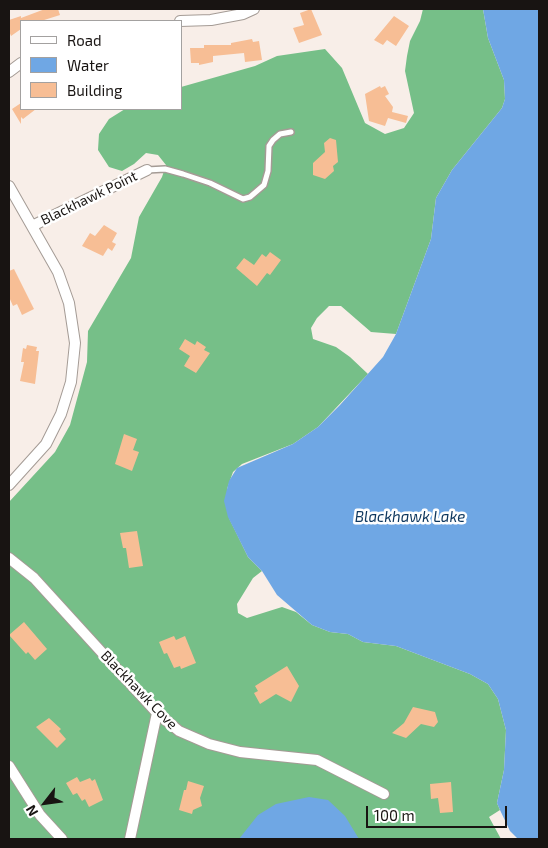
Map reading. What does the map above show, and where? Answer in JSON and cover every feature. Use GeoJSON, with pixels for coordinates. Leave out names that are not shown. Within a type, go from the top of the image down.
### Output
{"type":"FeatureCollection","features":[{"type":"Feature","properties":{"kind":"street"},"geometry":{"type":"LineString","coordinates":[[182,21],[211,20],[243,14],[254,9]]}},
{"type":"Feature","properties":{"kind":"street"},"geometry":{"type":"LineString","coordinates":[[9,72],[20,64]]}},
{"type":"Feature","properties":{"kind":"street","name":"Blackhawk Point"},"geometry":{"type":"LineString","coordinates":[[32,226],[147,170]]}},
{"type":"Feature","properties":{"kind":"street"},"geometry":{"type":"LineString","coordinates":[[9,186],[58,272],[69,303],[75,342],[72,382],[61,414],[46,444],[9,485]]}},
{"type":"Feature","properties":{"kind":"street","name":"Blackhawk Cove"},"geometry":{"type":"LineString","coordinates":[[9,558],[34,578],[157,713],[179,732],[209,744],[240,752],[317,760],[384,794]]}},
{"type":"Feature","properties":{"kind":"street"},"geometry":{"type":"LineString","coordinates":[[130,839],[157,713]]}},
{"type":"Feature","properties":{"kind":"street"},"geometry":{"type":"LineString","coordinates":[[9,766],[40,815],[62,839]]}},
{"type":"Feature","properties":{"kind":"lane"},"geometry":{"type":"LineString","coordinates":[[147,170],[165,169],[210,183],[244,199],[250,198],[264,185],[268,171],[269,146],[272,140],[280,134],[291,132]]}},
{"type":"Feature","properties":{"kind":"green space"},"geometry":{"type":"Polygon","coordinates":[[[423,9],[483,9],[488,38],[504,80],[505,99],[502,108],[452,170],[436,198],[431,239],[396,334],[371,332],[341,306],[329,306],[317,318],[311,328],[313,339],[336,347],[368,374],[318,427],[293,444],[242,464],[233,472],[227,489],[229,518],[248,557],[262,571],[253,578],[237,604],[238,613],[247,618],[282,607],[296,612],[312,625],[330,632],[348,634],[363,642],[396,646],[470,674],[488,684],[498,699],[506,730],[504,770],[497,803],[500,810],[489,817],[501,839],[9,839],[9,502],[55,452],[70,425],[87,362],[88,331],[131,258],[139,217],[162,177],[166,165],[158,155],[146,153],[134,164],[122,171],[109,167],[98,150],[99,134],[109,119],[123,110],[182,110],[182,87],[255,66],[277,56],[325,49],[342,68],[365,123],[385,134],[404,128],[414,113],[405,71],[407,56],[410,41],[420,21],[423,9]]]}},
{"type":"Feature","properties":{"kind":"water","name":"Blackhawk Lake"},"geometry":{"type":"Polygon","coordinates":[[[483,9],[539,9],[539,839],[518,839],[510,831],[497,803],[504,770],[506,730],[498,699],[488,684],[470,674],[396,646],[363,642],[348,634],[330,632],[312,625],[277,595],[262,571],[248,557],[228,517],[224,501],[229,481],[237,468],[293,444],[318,427],[383,357],[396,334],[431,239],[436,198],[452,170],[502,108],[505,99],[504,80],[488,38],[483,9]]]}},
{"type":"Feature","properties":{"kind":"water"},"geometry":{"type":"Polygon","coordinates":[[[309,797],[328,800],[345,816],[359,839],[239,839],[258,815],[276,804],[309,797]]]}},
{"type":"Feature","properties":{"kind":"building"},"geometry":{"type":"Polygon","coordinates":[[[45,9],[58,9],[60,15],[44,20],[20,20],[20,30],[11,36],[9,20],[21,16],[21,18],[45,9]]]}},
{"type":"Feature","properties":{"kind":"building"},"geometry":{"type":"Polygon","coordinates":[[[311,9],[322,35],[299,43],[293,28],[304,25],[300,13],[311,9]]]}},
{"type":"Feature","properties":{"kind":"building"},"geometry":{"type":"Polygon","coordinates":[[[394,16],[409,26],[396,46],[387,40],[383,45],[374,40],[394,16]]]}},
{"type":"Feature","properties":{"kind":"building"},"geometry":{"type":"Polygon","coordinates":[[[252,39],[253,42],[259,41],[262,60],[245,62],[244,53],[213,56],[213,62],[199,65],[199,63],[191,63],[190,48],[204,48],[204,45],[231,45],[231,43],[252,39]]]}},
{"type":"Feature","properties":{"kind":"building"},"geometry":{"type":"Polygon","coordinates":[[[380,86],[381,88],[385,86],[389,94],[385,96],[393,107],[392,112],[408,116],[406,123],[388,118],[385,126],[369,121],[365,94],[380,86]]]}},
{"type":"Feature","properties":{"kind":"building"},"geometry":{"type":"Polygon","coordinates":[[[20,104],[20,110],[35,110],[23,119],[21,117],[21,124],[12,109],[20,104]]]}},
{"type":"Feature","properties":{"kind":"building"},"geometry":{"type":"Polygon","coordinates":[[[330,138],[336,140],[338,162],[333,166],[334,171],[325,179],[313,175],[313,163],[325,152],[324,143],[330,138]]]}},
{"type":"Feature","properties":{"kind":"building"},"geometry":{"type":"Polygon","coordinates":[[[104,225],[117,233],[112,242],[116,244],[112,251],[108,248],[103,256],[82,246],[90,233],[95,236],[104,225]]]}},
{"type":"Feature","properties":{"kind":"building"},"geometry":{"type":"Polygon","coordinates":[[[270,252],[281,260],[270,275],[267,273],[257,286],[236,268],[244,258],[254,265],[262,254],[266,257],[270,252]]]}},
{"type":"Feature","properties":{"kind":"building"},"geometry":{"type":"Polygon","coordinates":[[[14,269],[34,309],[22,315],[17,304],[13,306],[9,297],[9,271],[14,269]]]}},
{"type":"Feature","properties":{"kind":"building"},"geometry":{"type":"Polygon","coordinates":[[[185,339],[195,345],[197,341],[206,347],[204,350],[210,353],[196,373],[184,366],[190,356],[179,349],[185,339]]]}},
{"type":"Feature","properties":{"kind":"building"},"geometry":{"type":"Polygon","coordinates":[[[27,345],[37,347],[36,351],[39,351],[35,384],[20,381],[24,362],[21,362],[23,348],[26,349],[27,345]]]}},
{"type":"Feature","properties":{"kind":"building"},"geometry":{"type":"Polygon","coordinates":[[[124,434],[137,439],[133,450],[139,452],[132,471],[115,464],[124,434]]]}},
{"type":"Feature","properties":{"kind":"building"},"geometry":{"type":"Polygon","coordinates":[[[137,531],[143,566],[129,568],[126,548],[123,548],[120,533],[137,531]]]}},
{"type":"Feature","properties":{"kind":"building"},"geometry":{"type":"Polygon","coordinates":[[[24,622],[47,649],[35,660],[28,652],[26,654],[9,635],[24,622]]]}},
{"type":"Feature","properties":{"kind":"building"},"geometry":{"type":"Polygon","coordinates":[[[174,636],[176,640],[185,636],[196,663],[181,669],[180,666],[174,668],[167,653],[164,654],[159,642],[174,636]]]}},
{"type":"Feature","properties":{"kind":"building"},"geometry":{"type":"Polygon","coordinates":[[[287,666],[299,686],[291,702],[276,694],[260,704],[254,693],[258,691],[255,686],[287,666]]]}},
{"type":"Feature","properties":{"kind":"building"},"geometry":{"type":"Polygon","coordinates":[[[413,707],[435,712],[438,722],[434,727],[421,724],[406,738],[392,733],[404,723],[413,707]]]}},
{"type":"Feature","properties":{"kind":"building"},"geometry":{"type":"Polygon","coordinates":[[[49,718],[61,729],[59,731],[66,739],[57,748],[36,727],[49,718]]]}},
{"type":"Feature","properties":{"kind":"building"},"geometry":{"type":"Polygon","coordinates":[[[77,777],[80,782],[90,778],[92,781],[95,779],[103,800],[89,807],[85,799],[82,801],[77,793],[73,795],[66,783],[77,777]]]}},
{"type":"Feature","properties":{"kind":"building"},"geometry":{"type":"Polygon","coordinates":[[[188,781],[204,786],[200,798],[202,806],[193,810],[192,814],[179,810],[188,781]]]}},
{"type":"Feature","properties":{"kind":"building"},"geometry":{"type":"Polygon","coordinates":[[[451,782],[453,812],[440,813],[438,798],[431,799],[430,784],[451,782]]]}}]}
